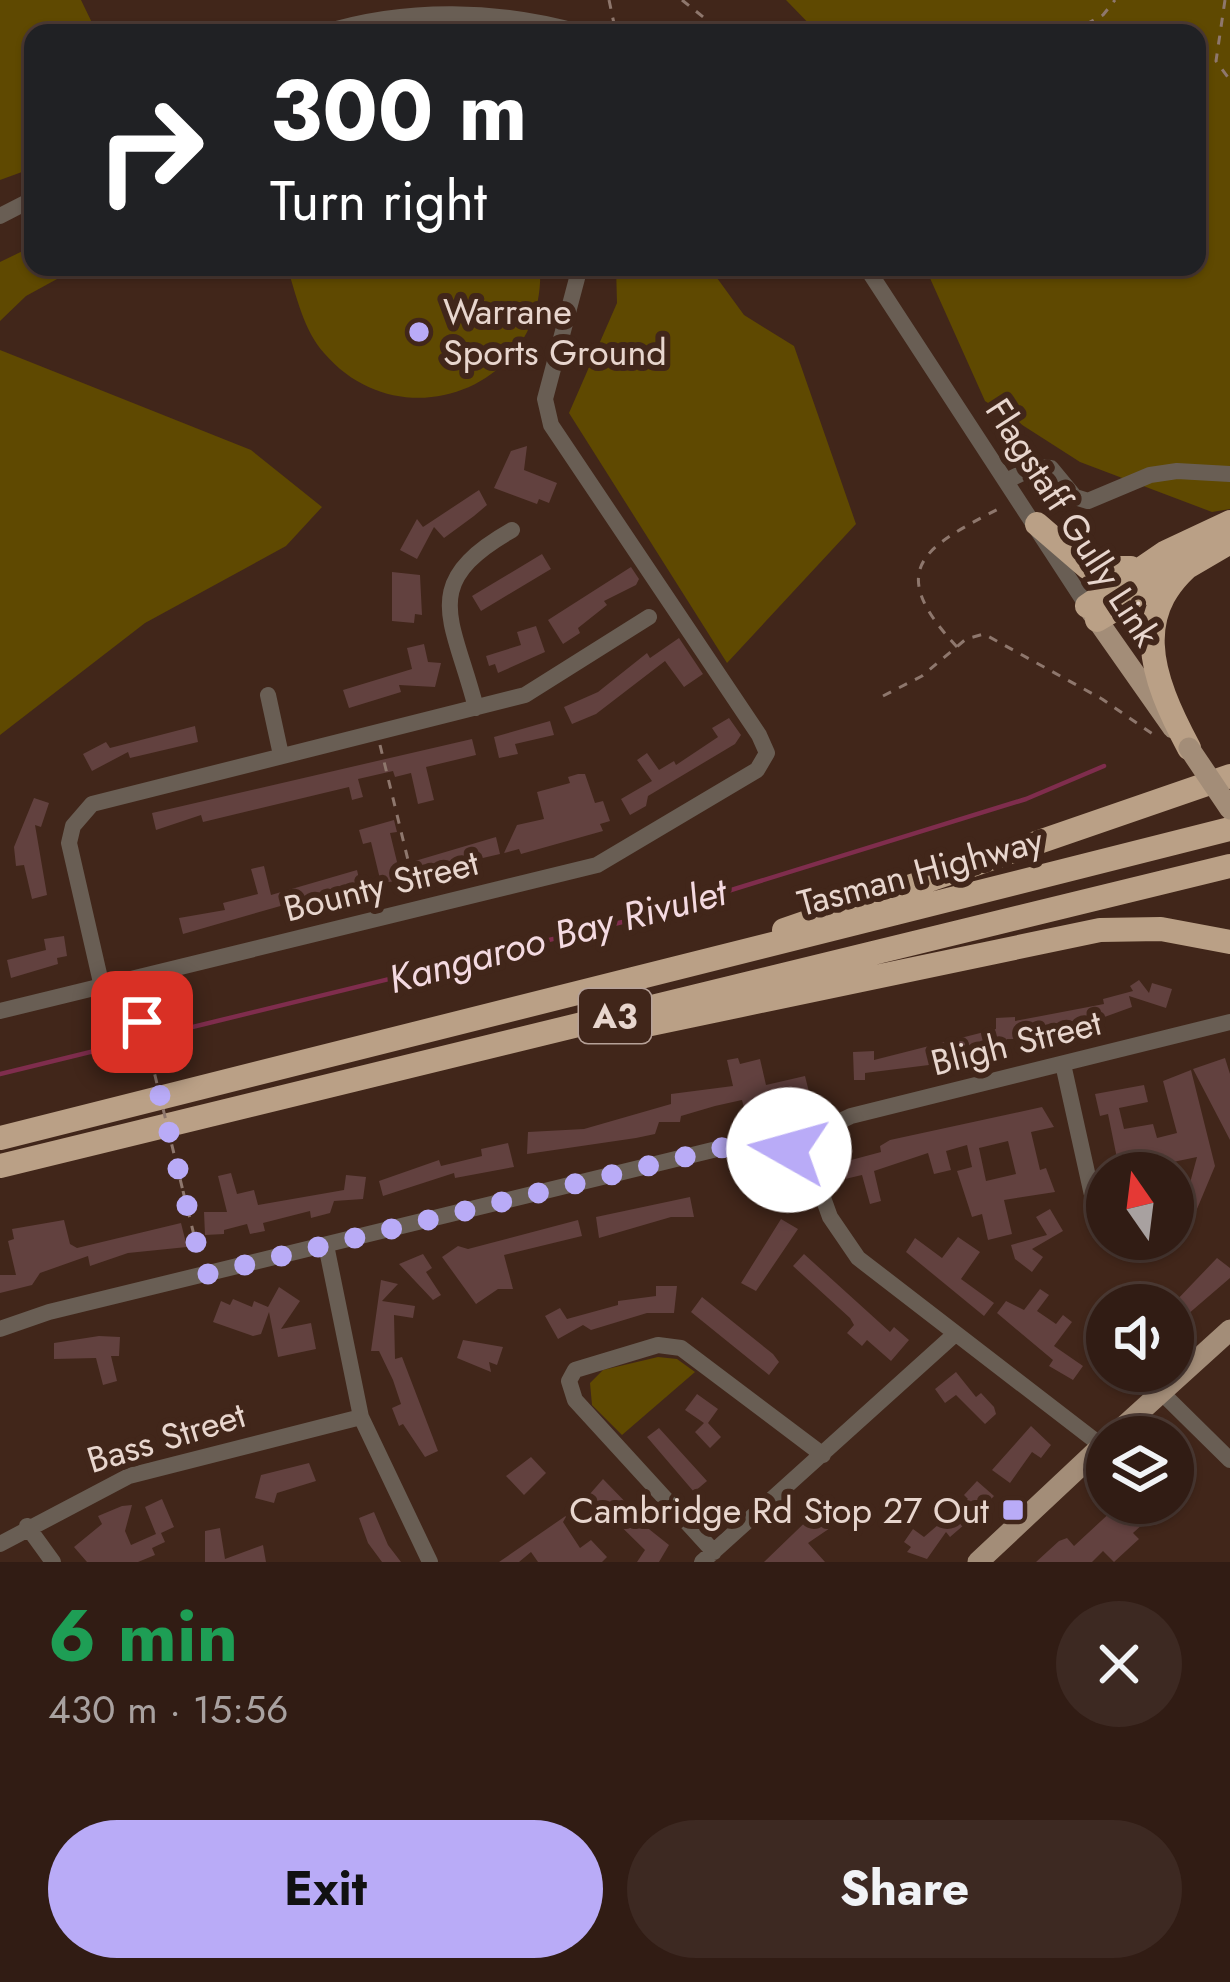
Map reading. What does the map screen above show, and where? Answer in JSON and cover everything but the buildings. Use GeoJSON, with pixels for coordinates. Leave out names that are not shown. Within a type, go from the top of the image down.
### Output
{"type":"FeatureCollection","features":[{"type":"Feature","properties":{"kind":"highway"},"geometry":{"type":"LineString","coordinates":[[1037,524],[1072,559],[1098,571],[1129,569],[1230,522]]}},
{"type":"Feature","properties":{"kind":"highway"},"geometry":{"type":"LineString","coordinates":[[1092,613],[1230,542]]}},
{"type":"Feature","properties":{"kind":"highway"},"geometry":{"type":"LineString","coordinates":[[1092,613],[1166,552]]}},
{"type":"Feature","properties":{"kind":"highway"},"geometry":{"type":"LineString","coordinates":[[1189,748],[1158,685],[1152,640],[1166,592],[1204,553]]}},
{"type":"Feature","properties":{"kind":"highway"},"geometry":{"type":"LineString","coordinates":[[595,993],[1230,776]]}},
{"type":"Feature","properties":{"kind":"highway","name":"Tasman Highway"},"geometry":{"type":"LineString","coordinates":[[0,1138],[595,993],[1230,829]]}},
{"type":"Feature","properties":{"kind":"highway","name":"Tasman Highway"},"geometry":{"type":"LineString","coordinates":[[0,1166],[1230,866]]}},
{"type":"Feature","properties":{"kind":"highway"},"geometry":{"type":"LineString","coordinates":[[244,1106],[1100,930],[1161,928],[1230,942]]}},
{"type":"Feature","properties":{"kind":"main road","name":"Flagstaff Gully Link"},"geometry":{"type":"LineString","coordinates":[[1092,613],[1230,809]]}},
{"type":"Feature","properties":{"kind":"main road"},"geometry":{"type":"LineString","coordinates":[[1194,1362],[1230,1330]]}},
{"type":"Feature","properties":{"kind":"main road"},"geometry":{"type":"LineString","coordinates":[[1135,1416],[1161,1392]]}},
{"type":"Feature","properties":{"kind":"main road"},"geometry":{"type":"LineString","coordinates":[[978,1562],[1086,1461]]}},
{"type":"Feature","properties":{"kind":"street"},"geometry":{"type":"LineString","coordinates":[[362,24],[469,14],[528,24]]}},
{"type":"Feature","properties":{"kind":"street","name":"Bounty Street"},"geometry":{"type":"LineString","coordinates":[[0,1011],[597,865],[757,770],[767,753],[760,735],[551,424],[545,399],[578,276]]}},
{"type":"Feature","properties":{"kind":"street","name":"Flagstaff Gully Link"},"geometry":{"type":"LineString","coordinates":[[872,276],[1092,613]]}},
{"type":"Feature","properties":{"kind":"street"},"geometry":{"type":"LineString","coordinates":[[1008,480],[1034,467],[1051,468],[1075,497],[1088,501],[1150,475],[1230,474]]}},
{"type":"Feature","properties":{"kind":"street"},"geometry":{"type":"LineString","coordinates":[[476,708],[451,607],[450,583],[466,559],[512,530]]}},
{"type":"Feature","properties":{"kind":"street"},"geometry":{"type":"LineString","coordinates":[[109,986],[70,852],[78,817],[113,796],[535,692],[649,617]]}},
{"type":"Feature","properties":{"kind":"street"},"geometry":{"type":"LineString","coordinates":[[268,695],[281,755]]}},
{"type":"Feature","properties":{"kind":"street","name":"Bligh Street"},"geometry":{"type":"LineString","coordinates":[[819,1131],[851,1116],[1230,1022]]}},
{"type":"Feature","properties":{"kind":"street"},"geometry":{"type":"LineString","coordinates":[[1063,1064],[1086,1168]]}},
{"type":"Feature","properties":{"kind":"street"},"geometry":{"type":"LineString","coordinates":[[788,1138],[798,1125],[819,1131],[822,1145],[809,1159]]}},
{"type":"Feature","properties":{"kind":"street"},"geometry":{"type":"LineString","coordinates":[[0,1329],[770,1136],[788,1138]]}},
{"type":"Feature","properties":{"kind":"street"},"geometry":{"type":"LineString","coordinates":[[788,1138],[793,1154],[809,1159]]}},
{"type":"Feature","properties":{"kind":"street"},"geometry":{"type":"LineString","coordinates":[[809,1159],[830,1217],[858,1258],[1086,1426]]}},
{"type":"Feature","properties":{"kind":"street"},"geometry":{"type":"LineString","coordinates":[[326,1244],[361,1417],[430,1562]]}},
{"type":"Feature","properties":{"kind":"street"},"geometry":{"type":"LineString","coordinates":[[568,1381],[575,1400],[708,1557],[955,1334]]}},
{"type":"Feature","properties":{"kind":"street"},"geometry":{"type":"LineString","coordinates":[[568,1381],[575,1370],[592,1362],[674,1346],[823,1456]]}},
{"type":"Feature","properties":{"kind":"street"},"geometry":{"type":"LineString","coordinates":[[548,1377],[568,1381]]}},
{"type":"Feature","properties":{"kind":"street"},"geometry":{"type":"LineString","coordinates":[[1161,1392],[1230,1460]]}},
{"type":"Feature","properties":{"kind":"street","name":"Bass Street"},"geometry":{"type":"LineString","coordinates":[[0,1544],[129,1477],[361,1417]]}},
{"type":"Feature","properties":{"kind":"street"},"geometry":{"type":"LineString","coordinates":[[27,1526],[53,1562]]}},
{"type":"Feature","properties":{"kind":"path"},"geometry":{"type":"LineString","coordinates":[[682,0],[712,24]]}},
{"type":"Feature","properties":{"kind":"path"},"geometry":{"type":"LineString","coordinates":[[1086,24],[1103,15],[1114,0]]}},
{"type":"Feature","properties":{"kind":"path"},"geometry":{"type":"LineString","coordinates":[[1225,0],[1216,61],[1230,80]]}},
{"type":"Feature","properties":{"kind":"path"},"geometry":{"type":"LineString","coordinates":[[957,647],[919,598],[928,550],[1019,498]]}},
{"type":"Feature","properties":{"kind":"path"},"geometry":{"type":"LineString","coordinates":[[883,696],[983,634],[1102,699],[1169,745],[1189,748]]}},
{"type":"Feature","properties":{"kind":"path"},"geometry":{"type":"LineString","coordinates":[[377,732],[420,910]]}},
{"type":"Feature","properties":{"kind":"path"},"geometry":{"type":"LineString","coordinates":[[109,986],[120,999],[136,995],[204,1275]]}},
{"type":"Feature","properties":{"kind":"shaded area"},"geometry":{"type":"Polygon","coordinates":[[[0,0],[81,0],[93,24],[24,24],[24,171],[0,180],[0,0]]]}},
{"type":"Feature","properties":{"kind":"shaded area"},"geometry":{"type":"Polygon","coordinates":[[[786,0],[1230,0],[1230,509],[1212,512],[1080,462],[985,401],[929,276],[1206,276],[1206,24],[809,24],[786,0]]]}},
{"type":"Feature","properties":{"kind":"shaded area"},"geometry":{"type":"Polygon","coordinates":[[[24,250],[24,276],[63,276],[26,296],[0,321],[0,262],[24,250]]]}},
{"type":"Feature","properties":{"kind":"shaded area","name":"Warrane Sports Ground"},"geometry":{"type":"Polygon","coordinates":[[[290,276],[539,276],[536,309],[520,344],[495,371],[464,389],[428,397],[392,395],[356,380],[324,353],[306,323],[290,276]]]}},
{"type":"Feature","properties":{"kind":"shaded area"},"geometry":{"type":"Polygon","coordinates":[[[616,276],[716,276],[744,315],[794,346],[856,524],[727,663],[569,413],[617,303],[616,276]]]}},
{"type":"Feature","properties":{"kind":"shaded area"},"geometry":{"type":"Polygon","coordinates":[[[0,350],[251,450],[322,507],[286,546],[145,623],[0,735],[0,350]]]}},
{"type":"Feature","properties":{"kind":"shaded area"},"geometry":{"type":"Polygon","coordinates":[[[658,1357],[677,1359],[695,1372],[622,1435],[592,1405],[590,1383],[603,1370],[658,1357]]]}},
{"type":"Feature","properties":{"kind":"waterway","name":"Kangaroo Bay Rivulet"},"geometry":{"type":"LineString","coordinates":[[0,1074],[647,916],[1026,799],[1104,766]]}},
{"type":"Feature","properties":{"kind":"place","name":"Warrane Sports Ground"},"geometry":{"type":"Point","coordinates":[419,332]}},
{"type":"Feature","properties":{"kind":"place","name":"Cambridge Rd Stop 27 Out"},"geometry":{"type":"Point","coordinates":[1013,1510]}},
{"type":"Feature","properties":{"kind":"route"},"geometry":{"type":"LineString","coordinates":[[142,1022],[204,1275],[770,1136],[788,1138],[789,1150]]}}]}
